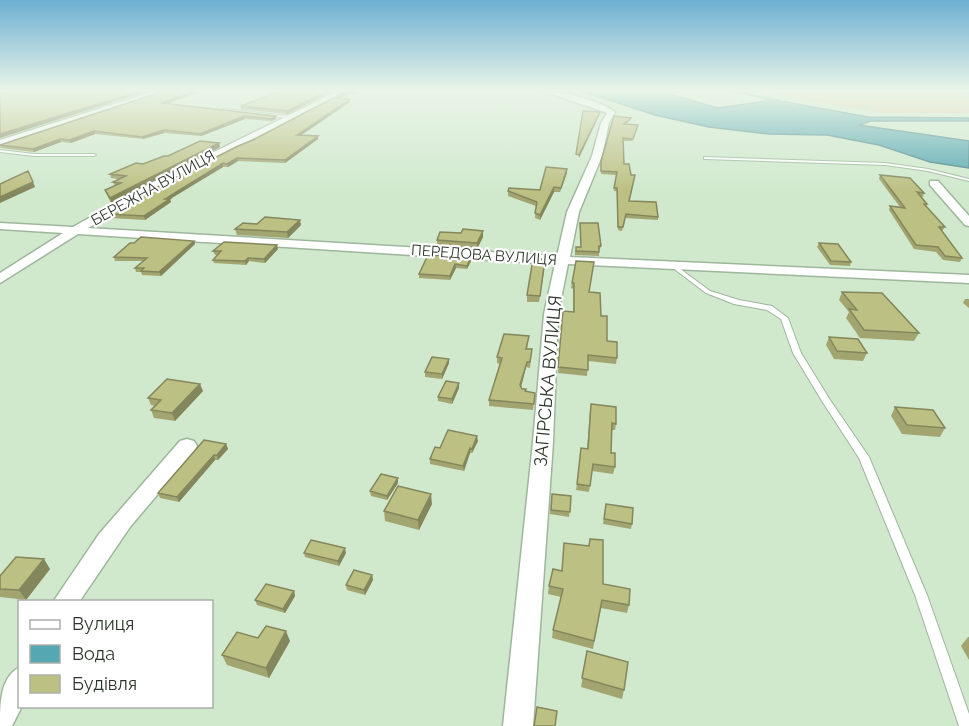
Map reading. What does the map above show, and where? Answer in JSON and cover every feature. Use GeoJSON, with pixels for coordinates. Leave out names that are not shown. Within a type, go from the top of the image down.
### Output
{"type":"FeatureCollection","features":[{"type":"Feature","properties":{"kind":"street"},"geometry":{"type":"LineString","coordinates":[[0,143],[56,125]]}},
{"type":"Feature","properties":{"kind":"street","name":"БЕРЕЖНА ВУЛИЦЯ"},"geometry":{"type":"LineString","coordinates":[[0,279],[78,229],[157,184],[273,125]]}},
{"type":"Feature","properties":{"kind":"street","name":"ЗАГІРСЬКА ВУЛИЦЯ"},"geometry":{"type":"LineString","coordinates":[[518,726],[542,453],[551,314],[573,212],[597,156],[605,125]]}},
{"type":"Feature","properties":{"kind":"street"},"geometry":{"type":"LineString","coordinates":[[934,183],[969,223]]}},
{"type":"Feature","properties":{"kind":"street","name":"ПЕРЕДОВА ВУЛИЦЯ"},"geometry":{"type":"LineString","coordinates":[[0,226],[675,267],[969,279]]}},
{"type":"Feature","properties":{"kind":"street"},"geometry":{"type":"LineString","coordinates":[[67,600],[113,531],[150,485],[187,446]]}},
{"type":"Feature","properties":{"kind":"street"},"geometry":{"type":"LineString","coordinates":[[0,719],[18,685]]}},
{"type":"Feature","properties":{"kind":"lane"},"geometry":{"type":"LineString","coordinates":[[0,151],[34,155],[94,155]]}},
{"type":"Feature","properties":{"kind":"lane"},"geometry":{"type":"LineString","coordinates":[[706,158],[885,164],[928,170],[969,180]]}},
{"type":"Feature","properties":{"kind":"lane"},"geometry":{"type":"LineString","coordinates":[[675,267],[708,292],[737,302],[769,308],[784,318],[797,353],[864,457],[921,595],[966,726]]}},
{"type":"Feature","properties":{"kind":"water"},"geometry":{"type":"Polygon","coordinates":[[[699,125],[859,125],[969,141],[969,168],[930,162],[879,145],[827,135],[769,134],[699,125]]]}},
{"type":"Feature","properties":{"kind":"building"},"geometry":{"type":"Polygon","coordinates":[[[0,125],[30,125],[0,134],[0,125]]]}},
{"type":"Feature","properties":{"kind":"building"},"geometry":{"type":"Polygon","coordinates":[[[61,125],[222,125],[200,134],[164,130],[142,137],[94,131],[69,140],[60,139],[33,149],[0,145],[61,125]]]}},
{"type":"Feature","properties":{"kind":"building"},"geometry":{"type":"Polygon","coordinates":[[[282,125],[312,125],[297,135],[318,136],[285,160],[237,158],[227,164],[223,163],[165,199],[170,199],[144,216],[109,214],[161,185],[282,125]]]}},
{"type":"Feature","properties":{"kind":"building"},"geometry":{"type":"Polygon","coordinates":[[[581,125],[594,125],[579,155],[576,154],[581,125]]]}},
{"type":"Feature","properties":{"kind":"building"},"geometry":{"type":"Polygon","coordinates":[[[611,125],[638,125],[633,139],[623,138],[624,164],[629,164],[631,175],[635,175],[629,201],[656,202],[658,217],[626,214],[623,227],[618,227],[617,188],[614,188],[617,172],[601,171],[601,161],[611,125]]]}},
{"type":"Feature","properties":{"kind":"building"},"geometry":{"type":"Polygon","coordinates":[[[200,141],[219,143],[110,198],[105,190],[121,183],[113,182],[126,176],[110,174],[136,163],[143,164],[168,156],[200,141]]]}},
{"type":"Feature","properties":{"kind":"building"},"geometry":{"type":"Polygon","coordinates":[[[546,167],[567,169],[561,188],[554,187],[540,215],[535,213],[537,202],[508,191],[509,188],[540,190],[546,167]]]}},
{"type":"Feature","properties":{"kind":"building"},"geometry":{"type":"Polygon","coordinates":[[[28,171],[33,182],[0,197],[0,184],[28,171]]]}},
{"type":"Feature","properties":{"kind":"building"},"geometry":{"type":"Polygon","coordinates":[[[880,175],[910,178],[924,193],[917,192],[927,204],[924,204],[945,227],[939,227],[962,258],[945,256],[938,247],[916,245],[890,206],[905,208],[880,175]]]}},
{"type":"Feature","properties":{"kind":"building"},"geometry":{"type":"Polygon","coordinates":[[[265,217],[300,220],[287,232],[235,229],[243,223],[257,224],[265,217]]]}},
{"type":"Feature","properties":{"kind":"building"},"geometry":{"type":"Polygon","coordinates":[[[580,223],[598,223],[601,246],[599,246],[599,252],[576,251],[576,247],[581,247],[580,223]]]}},
{"type":"Feature","properties":{"kind":"building"},"geometry":{"type":"Polygon","coordinates":[[[463,229],[483,231],[477,243],[437,240],[440,232],[461,233],[463,229]]]}},
{"type":"Feature","properties":{"kind":"building"},"geometry":{"type":"Polygon","coordinates":[[[141,237],[194,241],[159,272],[141,271],[144,268],[135,268],[147,258],[114,257],[141,237]]]}},
{"type":"Feature","properties":{"kind":"building"},"geometry":{"type":"Polygon","coordinates":[[[224,242],[277,245],[264,259],[213,260],[221,251],[213,251],[224,242]]]}},
{"type":"Feature","properties":{"kind":"building"},"geometry":{"type":"Polygon","coordinates":[[[819,243],[838,244],[851,262],[831,261],[819,243]]]}},
{"type":"Feature","properties":{"kind":"building"},"geometry":{"type":"Polygon","coordinates":[[[428,255],[471,257],[467,266],[455,264],[450,276],[419,274],[428,255]]]}},
{"type":"Feature","properties":{"kind":"building"},"geometry":{"type":"Polygon","coordinates":[[[533,259],[545,259],[540,296],[527,295],[533,259]]]}},
{"type":"Feature","properties":{"kind":"building"},"geometry":{"type":"Polygon","coordinates":[[[576,261],[594,262],[589,292],[600,293],[601,316],[607,316],[607,341],[617,342],[617,358],[588,355],[588,370],[558,367],[563,311],[574,312],[574,283],[572,283],[576,261]]]}},
{"type":"Feature","properties":{"kind":"building"},"geometry":{"type":"Polygon","coordinates":[[[842,292],[882,293],[919,333],[864,330],[849,309],[857,310],[842,292]]]}},
{"type":"Feature","properties":{"kind":"building"},"geometry":{"type":"Polygon","coordinates":[[[504,334],[529,336],[526,349],[532,349],[530,362],[527,362],[520,385],[522,389],[526,389],[525,391],[535,393],[534,404],[489,400],[502,358],[497,357],[504,334]]]}},
{"type":"Feature","properties":{"kind":"building"},"geometry":{"type":"Polygon","coordinates":[[[829,337],[858,339],[867,353],[837,351],[829,337]]]}},
{"type":"Feature","properties":{"kind":"building"},"geometry":{"type":"Polygon","coordinates":[[[432,357],[449,359],[442,374],[425,372],[432,357]]]}},
{"type":"Feature","properties":{"kind":"building"},"geometry":{"type":"Polygon","coordinates":[[[167,379],[200,384],[172,413],[151,410],[161,400],[148,398],[167,379]]]}},
{"type":"Feature","properties":{"kind":"building"},"geometry":{"type":"Polygon","coordinates":[[[446,381],[459,383],[452,399],[438,397],[446,381]]]}},
{"type":"Feature","properties":{"kind":"building"},"geometry":{"type":"Polygon","coordinates":[[[591,404],[616,407],[616,424],[612,423],[611,453],[615,453],[615,467],[593,464],[590,486],[577,484],[581,448],[588,449],[591,404]]]}},
{"type":"Feature","properties":{"kind":"building"},"geometry":{"type":"Polygon","coordinates":[[[895,407],[933,410],[945,428],[907,425],[895,407]]]}},
{"type":"Feature","properties":{"kind":"building"},"geometry":{"type":"Polygon","coordinates":[[[448,430],[477,436],[463,466],[430,459],[435,447],[440,448],[448,430]]]}},
{"type":"Feature","properties":{"kind":"building"},"geometry":{"type":"Polygon","coordinates":[[[204,440],[226,444],[177,497],[158,493],[204,440]]]}},
{"type":"Feature","properties":{"kind":"building"},"geometry":{"type":"Polygon","coordinates":[[[381,474],[398,478],[387,496],[370,491],[381,474]]]}},
{"type":"Feature","properties":{"kind":"building"},"geometry":{"type":"Polygon","coordinates":[[[398,486],[431,494],[418,520],[384,511],[398,486]]]}},
{"type":"Feature","properties":{"kind":"building"},"geometry":{"type":"Polygon","coordinates":[[[552,494],[571,496],[570,512],[551,510],[552,494]]]}},
{"type":"Feature","properties":{"kind":"building"},"geometry":{"type":"Polygon","coordinates":[[[606,504],[633,508],[632,524],[604,519],[606,504]]]}},
{"type":"Feature","properties":{"kind":"building"},"geometry":{"type":"Polygon","coordinates":[[[590,539],[603,540],[603,584],[630,589],[629,605],[602,600],[594,641],[553,630],[563,589],[549,586],[553,569],[562,571],[564,543],[589,546],[590,539]]]}},
{"type":"Feature","properties":{"kind":"building"},"geometry":{"type":"Polygon","coordinates":[[[311,540],[345,548],[338,561],[304,553],[311,540]]]}},
{"type":"Feature","properties":{"kind":"building"},"geometry":{"type":"Polygon","coordinates":[[[16,557],[44,559],[19,590],[0,589],[0,576],[16,557]]]}},
{"type":"Feature","properties":{"kind":"building"},"geometry":{"type":"Polygon","coordinates":[[[354,570],[372,575],[364,590],[346,585],[354,570]]]}},
{"type":"Feature","properties":{"kind":"building"},"geometry":{"type":"Polygon","coordinates":[[[266,584],[294,591],[283,609],[255,600],[266,584]]]}},
{"type":"Feature","properties":{"kind":"building"},"geometry":{"type":"Polygon","coordinates":[[[266,626],[286,631],[266,668],[222,655],[237,632],[258,638],[266,626]]]}},
{"type":"Feature","properties":{"kind":"building"},"geometry":{"type":"Polygon","coordinates":[[[587,651],[628,662],[624,690],[582,678],[587,651]]]}},
{"type":"Feature","properties":{"kind":"building"},"geometry":{"type":"Polygon","coordinates":[[[537,707],[557,711],[555,726],[534,726],[537,707]]]}}]}
